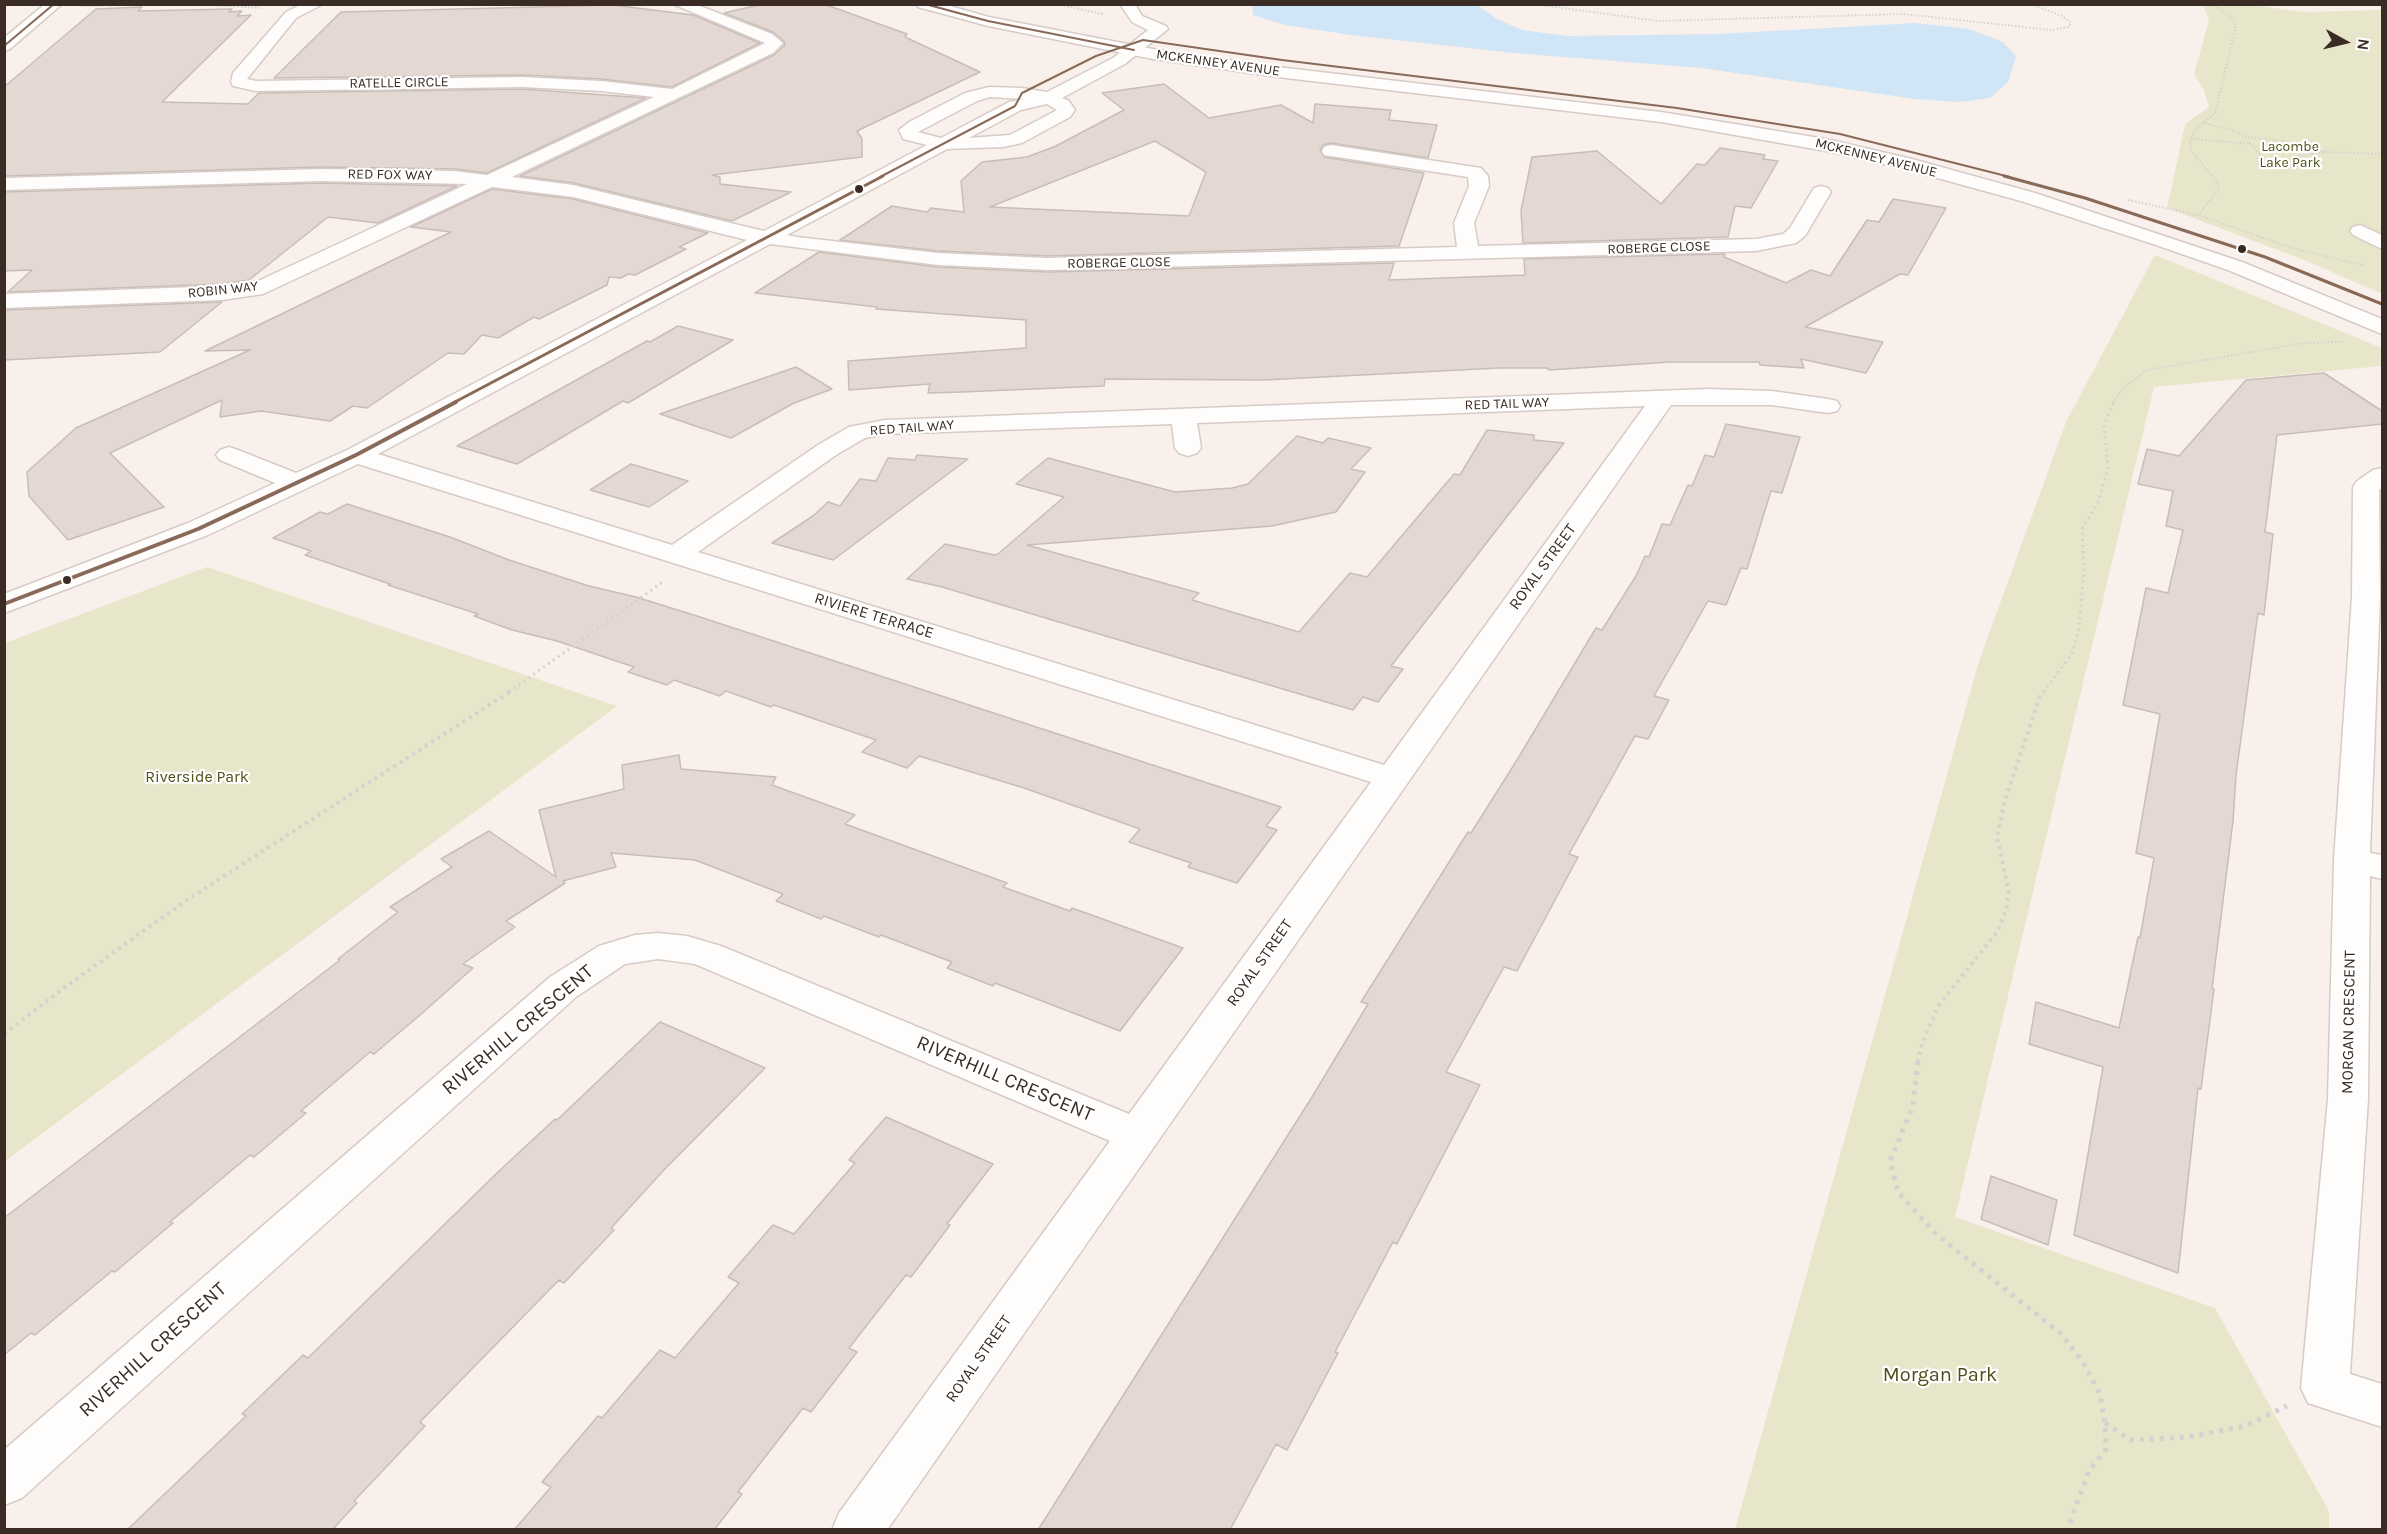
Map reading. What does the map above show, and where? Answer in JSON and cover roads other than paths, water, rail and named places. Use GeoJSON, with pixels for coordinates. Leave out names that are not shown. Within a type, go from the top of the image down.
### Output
{"type":"FeatureCollection","features":[{"type":"Feature","properties":{"kind":"street"},"geometry":{"type":"LineString","coordinates":[[4,46],[56,4]]}},
{"type":"Feature","properties":{"kind":"street","name":"RATELLE CIRCLE"},"geometry":{"type":"LineString","coordinates":[[316,4],[291,15],[239,76],[238,82],[256,86],[522,82],[601,86],[674,94]]}},
{"type":"Feature","properties":{"kind":"street"},"geometry":{"type":"LineString","coordinates":[[491,180],[767,50],[775,44],[766,37],[680,4]]}},
{"type":"Feature","properties":{"kind":"street","name":"MCKENNEY AVENUE"},"geometry":{"type":"LineString","coordinates":[[923,4],[988,21],[1286,73],[1692,121],[1826,145],[1905,163],[2028,197],[2160,240],[2235,266],[2382,327]]}},
{"type":"Feature","properties":{"kind":"street","name":"MCKENNEY AVENUE"},"geometry":{"type":"LineString","coordinates":[[977,4],[1132,46],[1282,60],[1677,108],[1840,134],[1931,156],[2119,209],[2265,257],[2382,304]]}},
{"type":"Feature","properties":{"kind":"street"},"geometry":{"type":"LineString","coordinates":[[4,604],[177,538],[356,455],[944,144],[1096,56],[1132,46],[1160,29],[1156,25],[1137,19],[1130,9]]}},
{"type":"Feature","properties":{"kind":"street"},"geometry":{"type":"LineString","coordinates":[[1048,98],[1063,105],[1066,110],[1064,113],[1016,139],[989,144],[944,144],[909,135],[908,130],[971,97],[989,92],[1019,100],[1048,98],[1119,61],[1132,46]]}},
{"type":"Feature","properties":{"kind":"street"},"geometry":{"type":"LineString","coordinates":[[1331,151],[1474,172],[1478,176],[1479,186],[1464,223],[1470,253]]}},
{"type":"Feature","properties":{"kind":"street","name":"RED FOX WAY"},"geometry":{"type":"LineString","coordinates":[[4,184],[365,174],[491,180],[573,191],[769,238]]}},
{"type":"Feature","properties":{"kind":"street","name":"ROBIN WAY"},"geometry":{"type":"LineString","coordinates":[[4,301],[222,293],[263,287],[491,180]]}},
{"type":"Feature","properties":{"kind":"street","name":"ROBERGE CLOSE"},"geometry":{"type":"LineString","coordinates":[[769,238],[895,256],[1027,264],[1121,264],[1747,246],[1789,239],[1798,232],[1821,192]]}},
{"type":"Feature","properties":{"kind":"street"},"geometry":{"type":"LineString","coordinates":[[2360,231],[2382,243]]}},
{"type":"Feature","properties":{"kind":"street","name":"RED TAIL WAY"},"geometry":{"type":"LineString","coordinates":[[673,566],[827,450],[858,432],[891,426],[1754,396],[1828,406]]}},
{"type":"Feature","properties":{"kind":"street","name":"ROYAL STREET"},"geometry":{"type":"LineString","coordinates":[[857,1530],[1664,398]]}},
{"type":"Feature","properties":{"kind":"street"},"geometry":{"type":"LineString","coordinates":[[1184,416],[1188,448]]}},
{"type":"Feature","properties":{"kind":"street"},"geometry":{"type":"LineString","coordinates":[[229,455],[298,483]]}},
{"type":"Feature","properties":{"kind":"street","name":"RIVIERE TERRACE"},"geometry":{"type":"LineString","coordinates":[[356,455],[673,566],[1392,778]]}},
{"type":"Feature","properties":{"kind":"street","name":"MORGAN CRESCENT"},"geometry":{"type":"LineString","coordinates":[[2382,476],[2366,487],[2374,598],[2367,863],[2325,1388],[2382,1405]]}},
{"type":"Feature","properties":{"kind":"street","name":"RIVERHILL CRESCENT"},"geometry":{"type":"LineString","coordinates":[[4,1482],[563,987],[612,955],[635,948],[658,946],[687,949],[708,955],[1138,1135]]}},
{"type":"Feature","properties":{"kind":"water"},"geometry":{"type":"Polygon","coordinates":[[[1252,5],[1477,5],[1497,19],[1522,30],[1567,36],[1718,34],[1916,23],[1969,29],[2003,42],[2016,56],[2008,82],[1990,98],[1959,102],[1915,99],[1701,68],[1514,53],[1351,35],[1285,25],[1253,15],[1252,5]]]}},
{"type":"Feature","properties":{"kind":"park label","name":"Lacombe Lake Park"},"geometry":{"type":"Point","coordinates":[2290,156]}},
{"type":"Feature","properties":{"kind":"park label","name":"Riverside Park"},"geometry":{"type":"Point","coordinates":[197,777]}},
{"type":"Feature","properties":{"kind":"park label","name":"Morgan Park"},"geometry":{"type":"Point","coordinates":[1940,1375]}}]}
